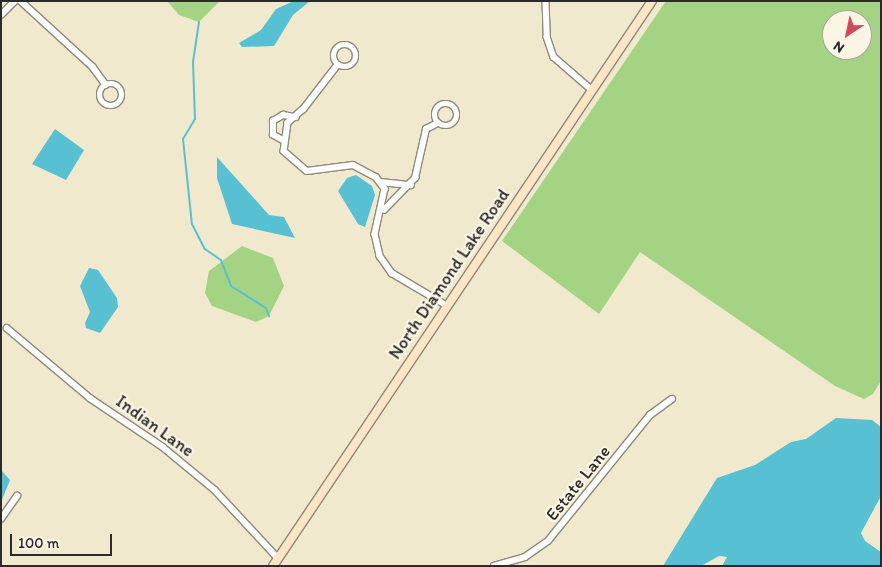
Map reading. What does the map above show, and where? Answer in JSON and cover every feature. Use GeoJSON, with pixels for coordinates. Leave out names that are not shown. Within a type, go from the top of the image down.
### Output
{"type":"FeatureCollection","features":[{"type":"Feature","properties":{"kind":"street"},"geometry":{"type":"LineString","coordinates":[[1,15],[15,1]]}},
{"type":"Feature","properties":{"kind":"street"},"geometry":{"type":"LineString","coordinates":[[21,1],[94,67],[106,85]]}},
{"type":"Feature","properties":{"kind":"street"},"geometry":{"type":"LineString","coordinates":[[546,1],[547,37],[554,57],[592,90]]}},
{"type":"Feature","properties":{"kind":"street","name":"North Diamond Lake Road"},"geometry":{"type":"LineString","coordinates":[[272,566],[652,1]]}},
{"type":"Feature","properties":{"kind":"street"},"geometry":{"type":"LineString","coordinates":[[338,65],[354,63],[354,49],[348,45],[337,49],[338,65],[296,117],[288,122],[282,140],[289,159],[307,171],[361,166],[381,182],[411,185]]}},
{"type":"Feature","properties":{"kind":"street"},"geometry":{"type":"LineString","coordinates":[[438,123],[435,116],[440,106],[456,109],[452,125],[438,123],[426,129],[411,185],[384,210],[375,234],[386,267],[446,305]]}},
{"type":"Feature","properties":{"kind":"street"},"geometry":{"type":"LineString","coordinates":[[282,140],[273,135],[273,121],[283,115],[296,117]]}},
{"type":"Feature","properties":{"kind":"street"},"geometry":{"type":"LineString","coordinates":[[381,182],[384,210]]}},
{"type":"Feature","properties":{"kind":"street","name":"Indian Lane"},"geometry":{"type":"LineString","coordinates":[[7,328],[90,398],[163,447],[215,490],[278,558]]}},
{"type":"Feature","properties":{"kind":"street","name":"Estate Lane"},"geometry":{"type":"LineString","coordinates":[[494,566],[525,557],[548,542],[650,415],[672,399]]}},
{"type":"Feature","properties":{"kind":"street"},"geometry":{"type":"LineString","coordinates":[[1,519],[17,496]]}},
{"type":"Feature","properties":{"kind":"green space"},"geometry":{"type":"Polygon","coordinates":[[[167,1],[220,1],[199,22],[179,15],[167,1]]]}},
{"type":"Feature","properties":{"kind":"green space"},"geometry":{"type":"Polygon","coordinates":[[[666,1],[881,1],[881,381],[873,394],[864,399],[835,386],[640,252],[599,314],[502,241],[666,1]]]}},
{"type":"Feature","properties":{"kind":"green space"},"geometry":{"type":"Polygon","coordinates":[[[242,246],[273,258],[284,286],[269,316],[256,322],[212,306],[205,293],[209,271],[242,246]]]}},
{"type":"Feature","properties":{"kind":"water"},"geometry":{"type":"Polygon","coordinates":[[[294,1],[310,1],[293,15],[274,46],[242,47],[239,43],[261,30],[276,9],[294,1]]]}},
{"type":"Feature","properties":{"kind":"water"},"geometry":{"type":"Polygon","coordinates":[[[55,129],[84,150],[66,180],[32,164],[55,129]]]}},
{"type":"Feature","properties":{"kind":"water"},"geometry":{"type":"Polygon","coordinates":[[[217,157],[269,215],[284,217],[295,238],[232,224],[217,178],[217,157]]]}},
{"type":"Feature","properties":{"kind":"water"},"geometry":{"type":"Polygon","coordinates":[[[356,175],[372,186],[375,195],[365,227],[358,224],[338,191],[347,178],[356,175]]]}},
{"type":"Feature","properties":{"kind":"water"},"geometry":{"type":"Polygon","coordinates":[[[89,268],[98,270],[117,298],[118,307],[100,333],[86,328],[85,323],[90,312],[80,286],[89,268]]]}},
{"type":"Feature","properties":{"kind":"water"},"geometry":{"type":"Polygon","coordinates":[[[836,418],[872,420],[881,427],[881,496],[861,533],[865,541],[881,552],[881,566],[722,566],[727,557],[719,556],[701,566],[663,566],[717,478],[755,465],[791,442],[806,439],[836,418]]]}},
{"type":"Feature","properties":{"kind":"water"},"geometry":{"type":"Polygon","coordinates":[[[1,470],[10,480],[1,502],[1,470]]]}},
{"type":"Feature","properties":{"kind":"waterway"},"geometry":{"type":"LineString","coordinates":[[199,22],[193,62],[195,119],[183,139],[192,224],[205,249],[221,260],[231,286],[266,308],[269,316]]}}]}
